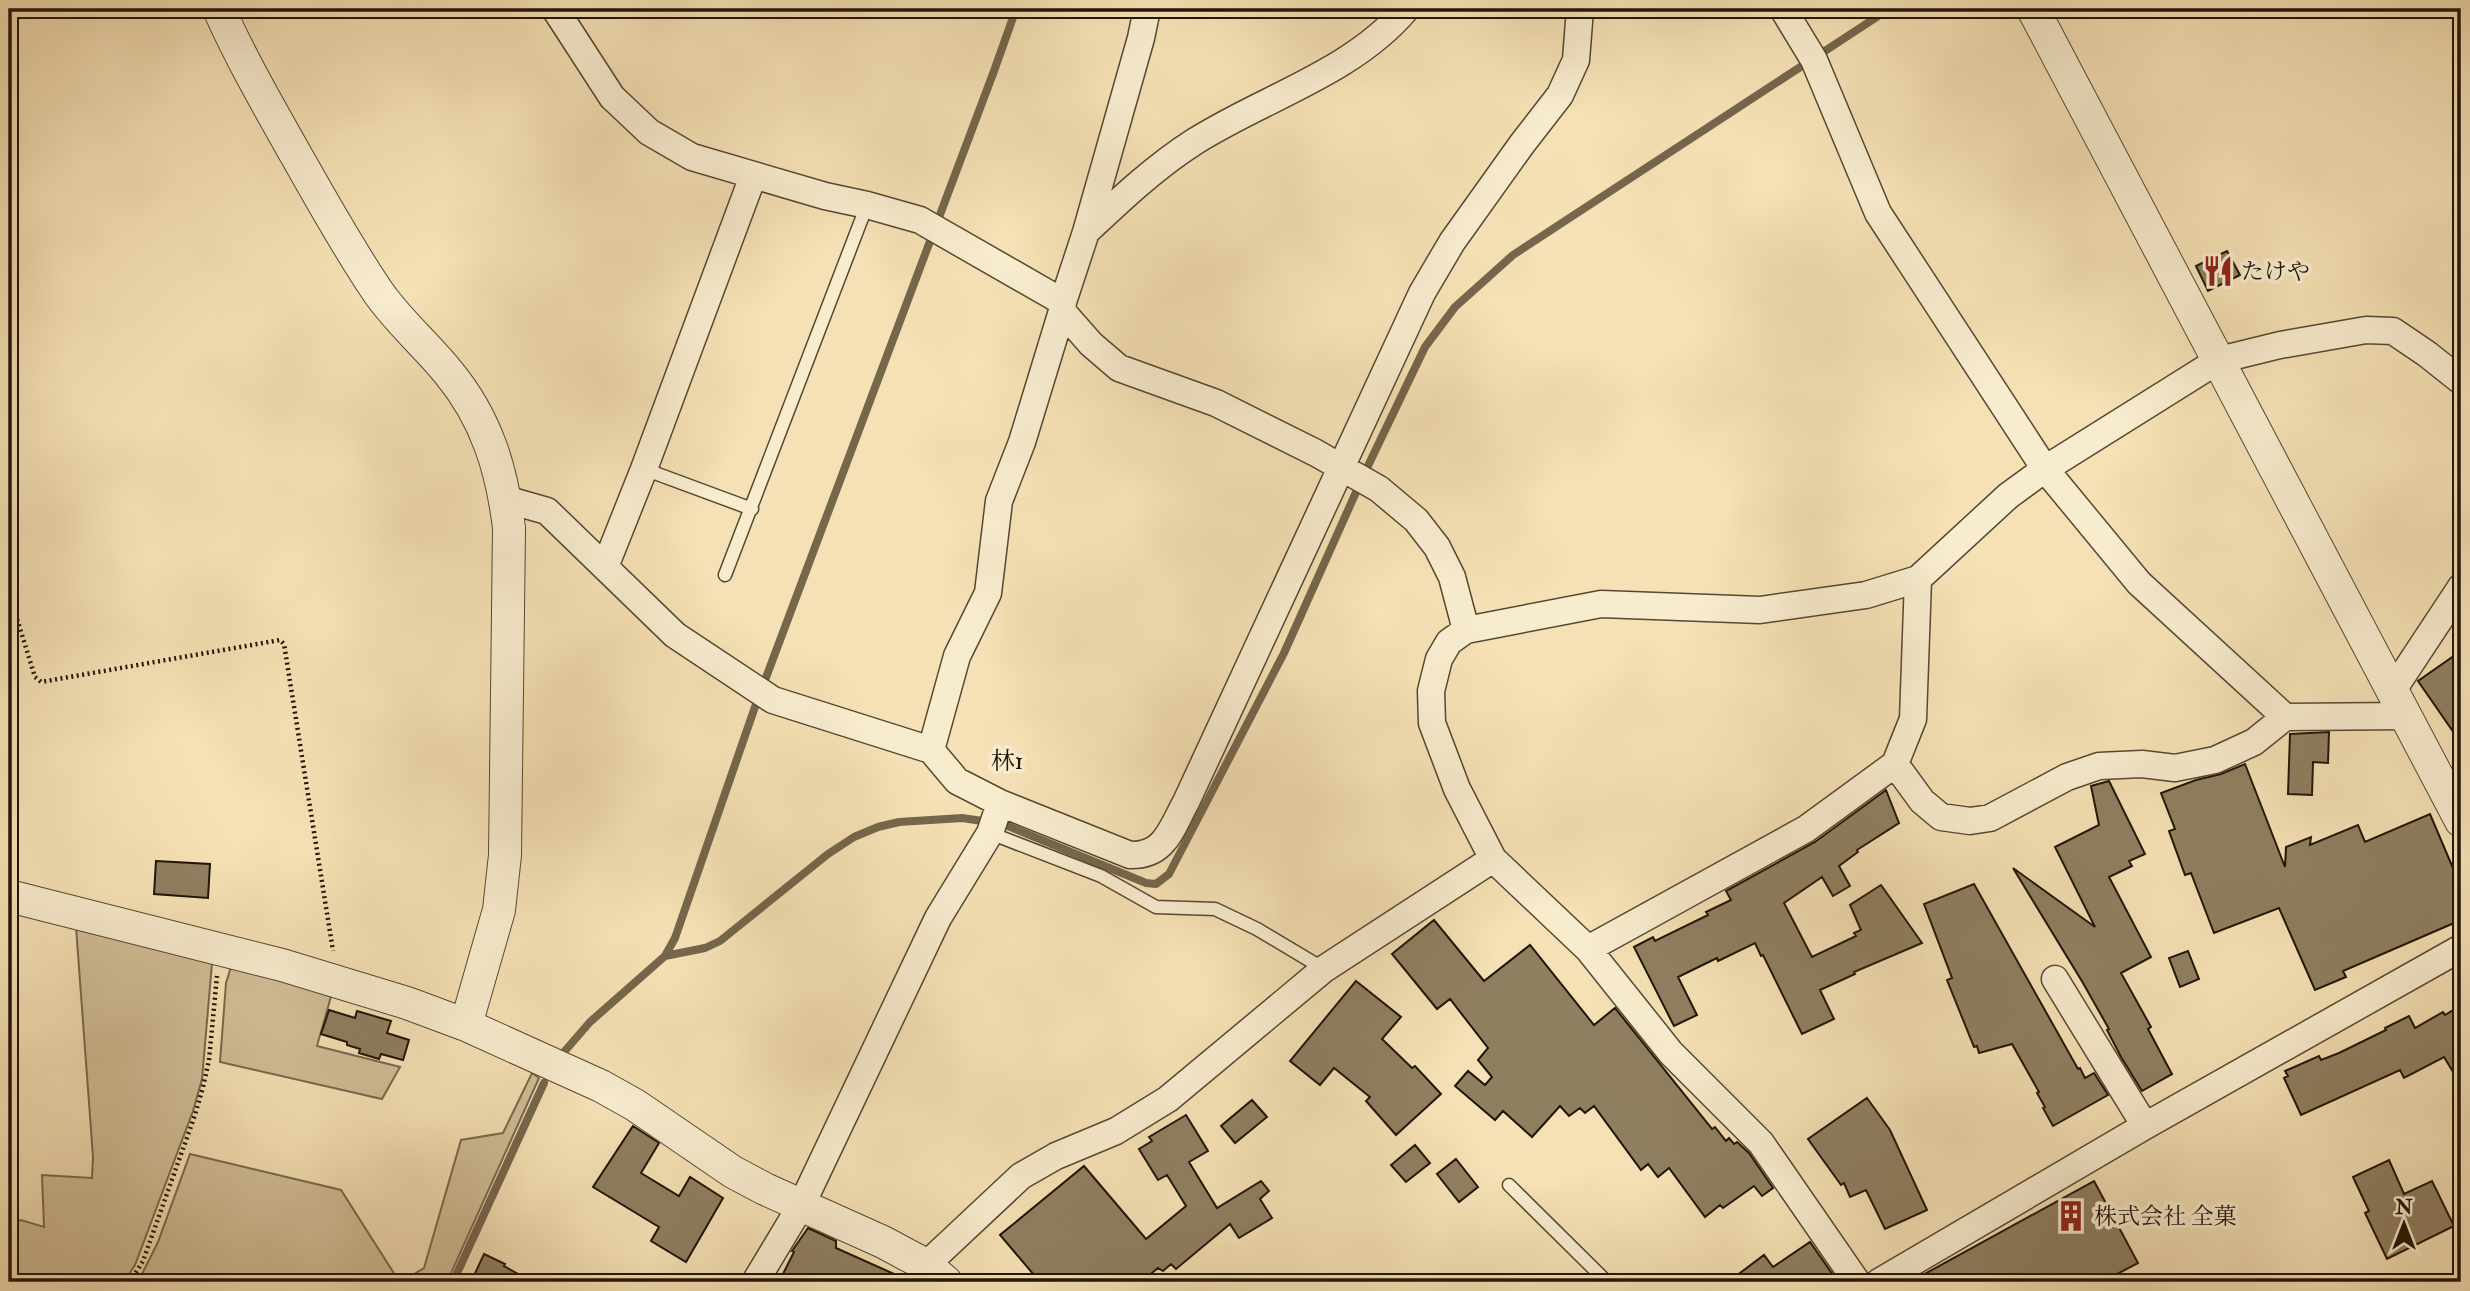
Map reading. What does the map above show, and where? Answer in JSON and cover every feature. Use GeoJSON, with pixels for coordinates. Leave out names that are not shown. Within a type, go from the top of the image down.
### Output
{"type":"FeatureCollection","features":[{"type":"Feature","properties":{"kind":"street"},"geometry":{"type":"LineString","coordinates":[[219,9],[239,55],[345,240],[380,294],[449,373],[470,403],[492,447],[505,499],[509,528],[505,855],[499,910],[466,1025]]}},
{"type":"Feature","properties":{"kind":"street"},"geometry":{"type":"LineString","coordinates":[[555,9],[612,97],[649,132],[692,157],[825,196],[920,220],[1063,306],[1091,344],[1119,368],[1216,404],[1295,442],[1379,489],[1416,520],[1437,547],[1452,577],[1466,630]]}},
{"type":"Feature","properties":{"kind":"street"},"geometry":{"type":"LineString","coordinates":[[931,750],[957,656],[988,593],[999,501],[1022,442],[1086,232],[1147,9]]}},
{"type":"Feature","properties":{"kind":"street"},"geometry":{"type":"LineString","coordinates":[[1086,232],[1134,186],[1194,143],[1256,107],[1325,73],[1388,30],[1406,9]]}},
{"type":"Feature","properties":{"kind":"street"},"geometry":{"type":"LineString","coordinates":[[505,499],[547,511],[675,635],[773,701],[931,750],[957,781],[1000,803],[1130,855],[1146,856],[1160,848],[1186,802],[1422,293],[1452,242],[1560,95],[1576,60],[1580,9]]}},
{"type":"Feature","properties":{"kind":"street"},"geometry":{"type":"LineString","coordinates":[[1783,9],[1814,60],[1878,213],[2045,469],[2139,583],[2285,717]]}},
{"type":"Feature","properties":{"kind":"street"},"geometry":{"type":"LineString","coordinates":[[2033,9],[2461,821]]}},
{"type":"Feature","properties":{"kind":"street"},"geometry":{"type":"LineString","coordinates":[[605,567],[753,176]]}},
{"type":"Feature","properties":{"kind":"street"},"geometry":{"type":"LineString","coordinates":[[1857,1282],[1761,1143],[1671,1053],[1588,949],[1493,859],[1457,789],[1432,723],[1431,691],[1440,659],[1449,642],[1466,630],[1601,604],[1760,610],[1866,595],[1918,579],[2008,496],[2045,469],[2219,360],[2292,342],[2366,330],[2393,331],[2461,382]]}},
{"type":"Feature","properties":{"kind":"street"},"geometry":{"type":"LineString","coordinates":[[1588,949],[1806,829],[1895,764],[1913,719],[1918,579]]}},
{"type":"Feature","properties":{"kind":"street"},"geometry":{"type":"LineString","coordinates":[[2400,703],[2461,587]]}},
{"type":"Feature","properties":{"kind":"street"},"geometry":{"type":"LineString","coordinates":[[1895,764],[1922,801],[1941,817],[1970,821],[1990,818],[2067,777],[2099,766],[2142,764],[2175,768],[2215,760],[2253,742],[2285,717],[2400,703]]}},
{"type":"Feature","properties":{"kind":"street"},"geometry":{"type":"LineString","coordinates":[[755,1282],[802,1204],[938,918],[990,832],[1000,803]]}},
{"type":"Feature","properties":{"kind":"street"},"geometry":{"type":"LineString","coordinates":[[9,896],[282,965],[407,1003],[466,1025],[601,1086],[645,1111],[733,1172],[883,1242],[936,1274],[1021,1176],[1056,1156],[1116,1131],[1168,1099],[1324,969],[1493,859]]}},
{"type":"Feature","properties":{"kind":"street"},"geometry":{"type":"LineString","coordinates":[[1879,1282],[2145,1126],[2461,948]]}},
{"type":"Feature","properties":{"kind":"street"},"geometry":{"type":"LineString","coordinates":[[2055,979],[2145,1126]]}},
{"type":"Feature","properties":{"kind":"lane"},"geometry":{"type":"LineString","coordinates":[[725,575],[867,205]]}},
{"type":"Feature","properties":{"kind":"lane"},"geometry":{"type":"LineString","coordinates":[[644,469],[752,509]]}},
{"type":"Feature","properties":{"kind":"lane"},"geometry":{"type":"LineString","coordinates":[[990,832],[1101,876],[1156,907],[1215,909],[1257,929],[1324,969]]}},
{"type":"Feature","properties":{"kind":"lane"},"geometry":{"type":"LineString","coordinates":[[1509,1185],[1607,1282]]}},
{"type":"Feature","properties":{"kind":"path"},"geometry":{"type":"LineString","coordinates":[[9,593],[35,677],[41,682],[219,649],[279,640],[284,644],[334,957],[329,979]]}},
{"type":"Feature","properties":{"kind":"path"},"geometry":{"type":"LineString","coordinates":[[130,1282],[143,1261],[195,1115],[209,1060],[221,951]]}},
{"type":"Feature","properties":{"kind":"shaded area"},"geometry":{"type":"Polygon","coordinates":[[[76,927],[212,963],[202,1079],[193,1111],[135,1265],[124,1282],[9,1282],[9,1223],[21,1220],[44,1227],[42,1175],[92,1178],[93,1157],[76,927]]]}},
{"type":"Feature","properties":{"kind":"shaded area"},"geometry":{"type":"Polygon","coordinates":[[[231,967],[332,993],[317,1046],[400,1067],[382,1099],[220,1062],[226,983],[231,967]]]}},
{"type":"Feature","properties":{"kind":"shaded area"},"geometry":{"type":"Polygon","coordinates":[[[532,1073],[539,1078],[447,1282],[138,1282],[158,1242],[190,1154],[341,1190],[395,1275],[406,1279],[424,1268],[461,1140],[503,1133],[532,1073]]]}},
{"type":"Feature","properties":{"kind":"building"},"geometry":{"type":"Polygon","coordinates":[[[2227,251],[2240,275],[2208,291],[2196,266],[2227,251]]]}},
{"type":"Feature","properties":{"kind":"building"},"geometry":{"type":"Polygon","coordinates":[[[2461,651],[2461,743],[2418,681],[2461,651]]]}},
{"type":"Feature","properties":{"kind":"building"},"geometry":{"type":"Polygon","coordinates":[[[2329,732],[2328,763],[2313,762],[2312,795],[2288,794],[2290,734],[2329,732]]]}},
{"type":"Feature","properties":{"kind":"building"},"geometry":{"type":"Polygon","coordinates":[[[2245,764],[2285,867],[2286,847],[2311,837],[2310,845],[2358,825],[2365,842],[2430,814],[2461,887],[2461,920],[2343,971],[2346,977],[2315,990],[2279,908],[2214,933],[2191,873],[2185,875],[2169,831],[2175,829],[2161,793],[2245,764]]]}},
{"type":"Feature","properties":{"kind":"building"},"geometry":{"type":"Polygon","coordinates":[[[2109,781],[2145,854],[2129,861],[2132,866],[2109,877],[2151,957],[2121,973],[2151,1027],[2148,1029],[2172,1074],[2142,1091],[2121,1057],[2107,1030],[2109,1029],[2083,983],[2013,868],[2095,927],[2055,847],[2099,825],[2091,786],[2109,781]]]}},
{"type":"Feature","properties":{"kind":"building"},"geometry":{"type":"Polygon","coordinates":[[[1886,790],[1899,823],[1857,850],[1858,852],[1839,866],[1850,886],[1833,896],[1822,877],[1784,903],[1812,957],[1856,936],[1854,933],[1861,930],[1850,905],[1881,885],[1922,943],[1854,972],[1855,974],[1820,990],[1834,1019],[1802,1034],[1755,943],[1678,977],[1697,1015],[1674,1026],[1634,947],[1653,937],[1655,941],[1708,915],[1706,912],[1731,900],[1726,891],[1815,842],[1886,790]]]}},
{"type":"Feature","properties":{"kind":"building"},"geometry":{"type":"Polygon","coordinates":[[[156,861],[210,864],[208,898],[154,894],[156,861]]]}},
{"type":"Feature","properties":{"kind":"building"},"geometry":{"type":"Polygon","coordinates":[[[1974,884],[2078,1069],[2080,1068],[2085,1078],[2094,1073],[2108,1095],[2053,1126],[2043,1108],[2045,1107],[2037,1093],[2039,1092],[2012,1044],[1979,1053],[1977,1046],[1974,1047],[1947,980],[1952,978],[1924,904],[1974,884]]]}},
{"type":"Feature","properties":{"kind":"building"},"geometry":{"type":"Polygon","coordinates":[[[1434,920],[1484,981],[1530,945],[1594,1025],[1615,1008],[1712,1129],[1715,1127],[1726,1141],[1729,1138],[1734,1144],[1737,1142],[1749,1153],[1773,1188],[1762,1196],[1754,1186],[1723,1208],[1720,1205],[1705,1217],[1669,1168],[1658,1177],[1648,1164],[1641,1170],[1594,1106],[1585,1113],[1580,1108],[1569,1116],[1560,1106],[1532,1137],[1503,1111],[1495,1120],[1455,1086],[1468,1071],[1485,1085],[1492,1077],[1478,1060],[1488,1048],[1450,999],[1437,1009],[1392,954],[1434,920]]]}},
{"type":"Feature","properties":{"kind":"building"},"geometry":{"type":"Polygon","coordinates":[[[2188,951],[2199,979],[2180,987],[2169,958],[2188,951]]]}},
{"type":"Feature","properties":{"kind":"building"},"geometry":{"type":"Polygon","coordinates":[[[1356,981],[1401,1017],[1382,1039],[1412,1068],[1415,1066],[1441,1094],[1396,1135],[1366,1101],[1370,1097],[1334,1068],[1320,1085],[1290,1061],[1356,981]]]}},
{"type":"Feature","properties":{"kind":"building"},"geometry":{"type":"Polygon","coordinates":[[[2455,1009],[2461,1021],[2461,1085],[2444,1057],[2404,1078],[2400,1070],[2301,1115],[2284,1078],[2288,1076],[2285,1071],[2319,1056],[2321,1060],[2339,1053],[2409,1016],[2415,1028],[2443,1012],[2445,1015],[2455,1009]]]}},
{"type":"Feature","properties":{"kind":"building"},"geometry":{"type":"Polygon","coordinates":[[[329,1010],[355,1018],[357,1011],[391,1021],[387,1033],[409,1040],[403,1060],[381,1054],[379,1059],[359,1053],[360,1049],[347,1045],[347,1042],[321,1034],[329,1010]]]}},
{"type":"Feature","properties":{"kind":"building"},"geometry":{"type":"Polygon","coordinates":[[[1867,1098],[1890,1130],[1927,1210],[1885,1229],[1866,1190],[1850,1197],[1844,1183],[1841,1185],[1808,1139],[1867,1098]]]}},
{"type":"Feature","properties":{"kind":"building"},"geometry":{"type":"Polygon","coordinates":[[[1252,1100],[1267,1117],[1235,1143],[1221,1126],[1252,1100]]]}},
{"type":"Feature","properties":{"kind":"building"},"geometry":{"type":"Polygon","coordinates":[[[1186,1115],[1208,1151],[1189,1162],[1217,1208],[1261,1181],[1269,1191],[1260,1199],[1272,1218],[1239,1238],[1230,1224],[1176,1269],[1171,1264],[1163,1271],[1158,1268],[1141,1282],[1040,1282],[1000,1235],[1084,1166],[1146,1239],[1186,1206],[1167,1175],[1158,1180],[1139,1149],[1152,1141],[1149,1137],[1186,1115]]]}},
{"type":"Feature","properties":{"kind":"building"},"geometry":{"type":"Polygon","coordinates":[[[633,1126],[659,1143],[641,1173],[679,1196],[690,1177],[723,1198],[686,1262],[651,1241],[659,1227],[593,1187],[633,1126]]]}},
{"type":"Feature","properties":{"kind":"building"},"geometry":{"type":"Polygon","coordinates":[[[1415,1145],[1430,1163],[1406,1182],[1391,1165],[1415,1145]]]}},
{"type":"Feature","properties":{"kind":"building"},"geometry":{"type":"Polygon","coordinates":[[[1456,1159],[1478,1187],[1459,1202],[1437,1174],[1456,1159]]]}},
{"type":"Feature","properties":{"kind":"building"},"geometry":{"type":"Polygon","coordinates":[[[2389,1160],[2404,1194],[2432,1181],[2454,1226],[2387,1259],[2365,1213],[2369,1211],[2353,1177],[2389,1160]]]}},
{"type":"Feature","properties":{"kind":"building","name":"株式会社 全菓"},"geometry":{"type":"Polygon","coordinates":[[[2094,1181],[2138,1263],[2102,1282],[1910,1282],[2094,1181]]]}},
{"type":"Feature","properties":{"kind":"building"},"geometry":{"type":"Polygon","coordinates":[[[808,1228],[836,1241],[836,1248],[912,1282],[779,1282],[794,1252],[792,1251],[808,1228]]]}},
{"type":"Feature","properties":{"kind":"building"},"geometry":{"type":"Polygon","coordinates":[[[1810,1242],[1838,1282],[1728,1282],[1764,1255],[1773,1267],[1810,1242]]]}},
{"type":"Feature","properties":{"kind":"building"},"geometry":{"type":"Polygon","coordinates":[[[484,1254],[505,1264],[504,1266],[532,1282],[471,1282],[484,1254]]]}},
{"type":"Feature","properties":{"kind":"waterway"},"geometry":{"type":"LineString","coordinates":[[564,1052],[590,1022],[665,956],[675,938],[756,704],[1016,9]]}},
{"type":"Feature","properties":{"kind":"waterway"},"geometry":{"type":"LineString","coordinates":[[665,956],[705,948],[720,941],[828,854],[854,837],[899,822],[962,818],[1003,824],[1146,883],[1156,884],[1169,874],[1284,653],[1366,470],[1425,347],[1455,307],[1513,255],[1889,9]]}},
{"type":"Feature","properties":{"kind":"waterway"},"geometry":{"type":"LineString","coordinates":[[453,1282],[544,1083]]}},
{"type":"Feature","properties":{"kind":"place","name":"たけや"},"geometry":{"type":"Point","coordinates":[2218,271]}},
{"type":"Feature","properties":{"kind":"place","name":"株式会社 全菓"},"geometry":{"type":"Point","coordinates":[2071,1216]}},
{"type":"Feature","properties":{"kind":"district","name":"林1"},"geometry":{"type":"Point","coordinates":[1007,761]}}]}
